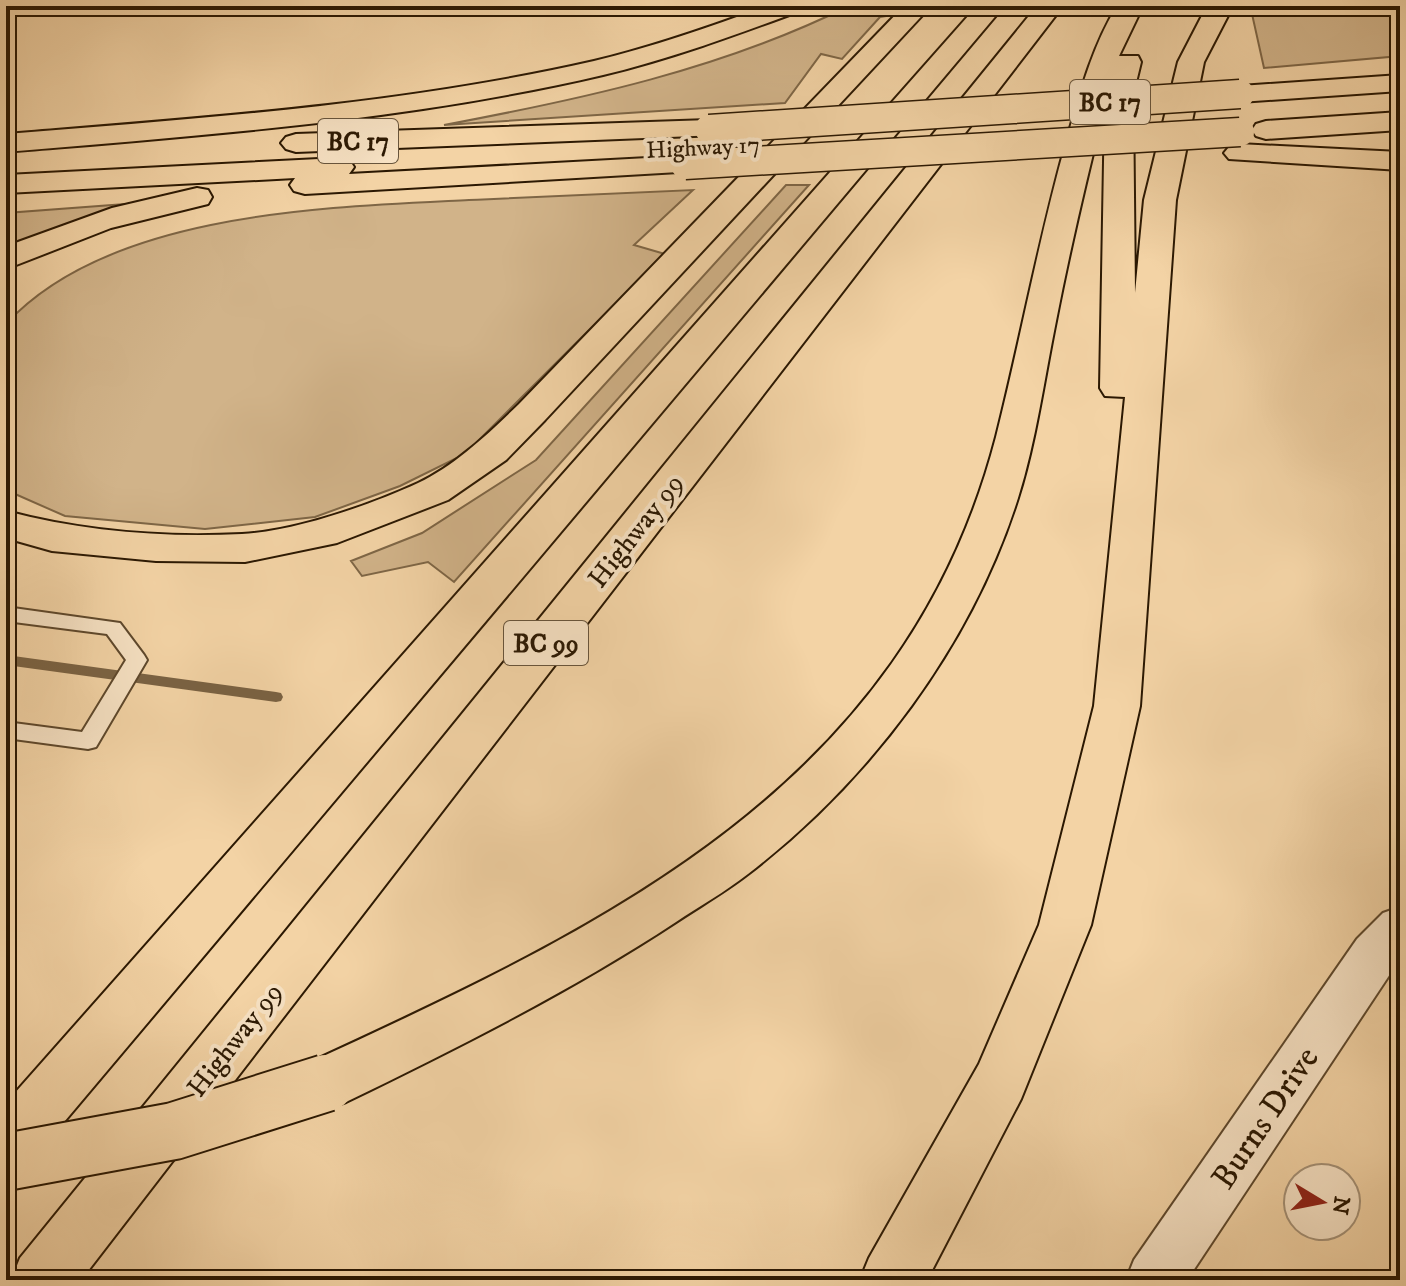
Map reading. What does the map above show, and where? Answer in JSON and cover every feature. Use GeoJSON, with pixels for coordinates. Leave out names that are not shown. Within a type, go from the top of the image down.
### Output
{"type":"FeatureCollection","features":[{"type":"Feature","properties":{"kind":"highway"},"geometry":{"type":"LineString","coordinates":[[6,143],[296,118],[436,99],[557,77],[758,20],[791,6]]}},
{"type":"Feature","properties":{"kind":"highway"},"geometry":{"type":"LineString","coordinates":[[6,524],[67,539],[156,547],[245,548],[337,529],[434,491],[492,451],[532,412],[918,6]]}},
{"type":"Feature","properties":{"kind":"highway","name":"BC 99"},"geometry":{"type":"LineString","coordinates":[[6,1146],[991,6]]}},
{"type":"Feature","properties":{"kind":"highway","name":"Highway 99"},"geometry":{"type":"LineString","coordinates":[[42,1280],[1050,6]]}},
{"type":"Feature","properties":{"kind":"highway"},"geometry":{"type":"LineString","coordinates":[[891,1280],[1001,1080],[1065,925],[1117,706],[1160,200],[1191,62],[1220,6]]}},
{"type":"Feature","properties":{"kind":"highway"},"geometry":{"type":"LineString","coordinates":[[1117,706],[1119,95],[1134,39],[1127,10]]}},
{"type":"Feature","properties":{"kind":"highway"},"geometry":{"type":"LineString","coordinates":[[6,1162],[174,1131],[326,1083],[477,1012],[591,950],[734,857],[837,766],[916,669],[973,565],[1007,470],[1063,204],[1099,74],[1127,10]]}},
{"type":"Feature","properties":{"kind":"highway"},"geometry":{"type":"LineString","coordinates":[[6,259],[71,229],[145,206],[225,192],[698,147],[1033,146],[1240,113],[1400,62]]}},
{"type":"Feature","properties":{"kind":"highway","name":"Highway 17"},"geometry":{"type":"LineString","coordinates":[[6,154],[698,147],[980,111],[1240,113],[1400,83]]}},
{"type":"Feature","properties":{"kind":"highway","name":"Highway 17"},"geometry":{"type":"LineString","coordinates":[[6,184],[698,147],[1400,102]]}},
{"type":"Feature","properties":{"kind":"highway"},"geometry":{"type":"LineString","coordinates":[[1240,113],[1400,121]]}},
{"type":"Feature","properties":{"kind":"highway"},"geometry":{"type":"LineString","coordinates":[[1240,113],[1400,161]]}},
{"type":"Feature","properties":{"kind":"street","name":"Burns Drive"},"geometry":{"type":"LineString","coordinates":[[1154,1280],[1387,941]]}},
{"type":"Feature","properties":{"kind":"lane"},"geometry":{"type":"LineString","coordinates":[[6,730],[88,741],[137,660],[113,628],[10,620]]}},
{"type":"Feature","properties":{"kind":"shaded area"},"geometry":{"type":"Polygon","coordinates":[[[849,6],[900,6],[892,15],[880,17],[842,59],[821,54],[785,103],[444,125],[600,93],[651,79],[752,48],[849,6]]]}},
{"type":"Feature","properties":{"kind":"shaded area"},"geometry":{"type":"Polygon","coordinates":[[[1257,6],[1400,6],[1400,56],[1264,68],[1252,14],[1257,6]]]}},
{"type":"Feature","properties":{"kind":"shaded area"},"geometry":{"type":"Polygon","coordinates":[[[786,185],[809,185],[454,582],[428,562],[362,576],[351,561],[422,533],[536,460],[786,185]]]}},
{"type":"Feature","properties":{"kind":"shaded area"},"geometry":{"type":"Polygon","coordinates":[[[693,190],[634,245],[665,254],[465,454],[400,486],[315,517],[205,529],[65,516],[6,490],[6,324],[50,287],[102,258],[160,237],[287,213],[413,203],[693,190]]]}},
{"type":"Feature","properties":{"kind":"shaded area"},"geometry":{"type":"Polygon","coordinates":[[[139,203],[6,250],[6,213],[139,203]]]}},
{"type":"Feature","properties":{"kind":"waterway"},"geometry":{"type":"LineString","coordinates":[[6,660],[276,697]]}}]}
